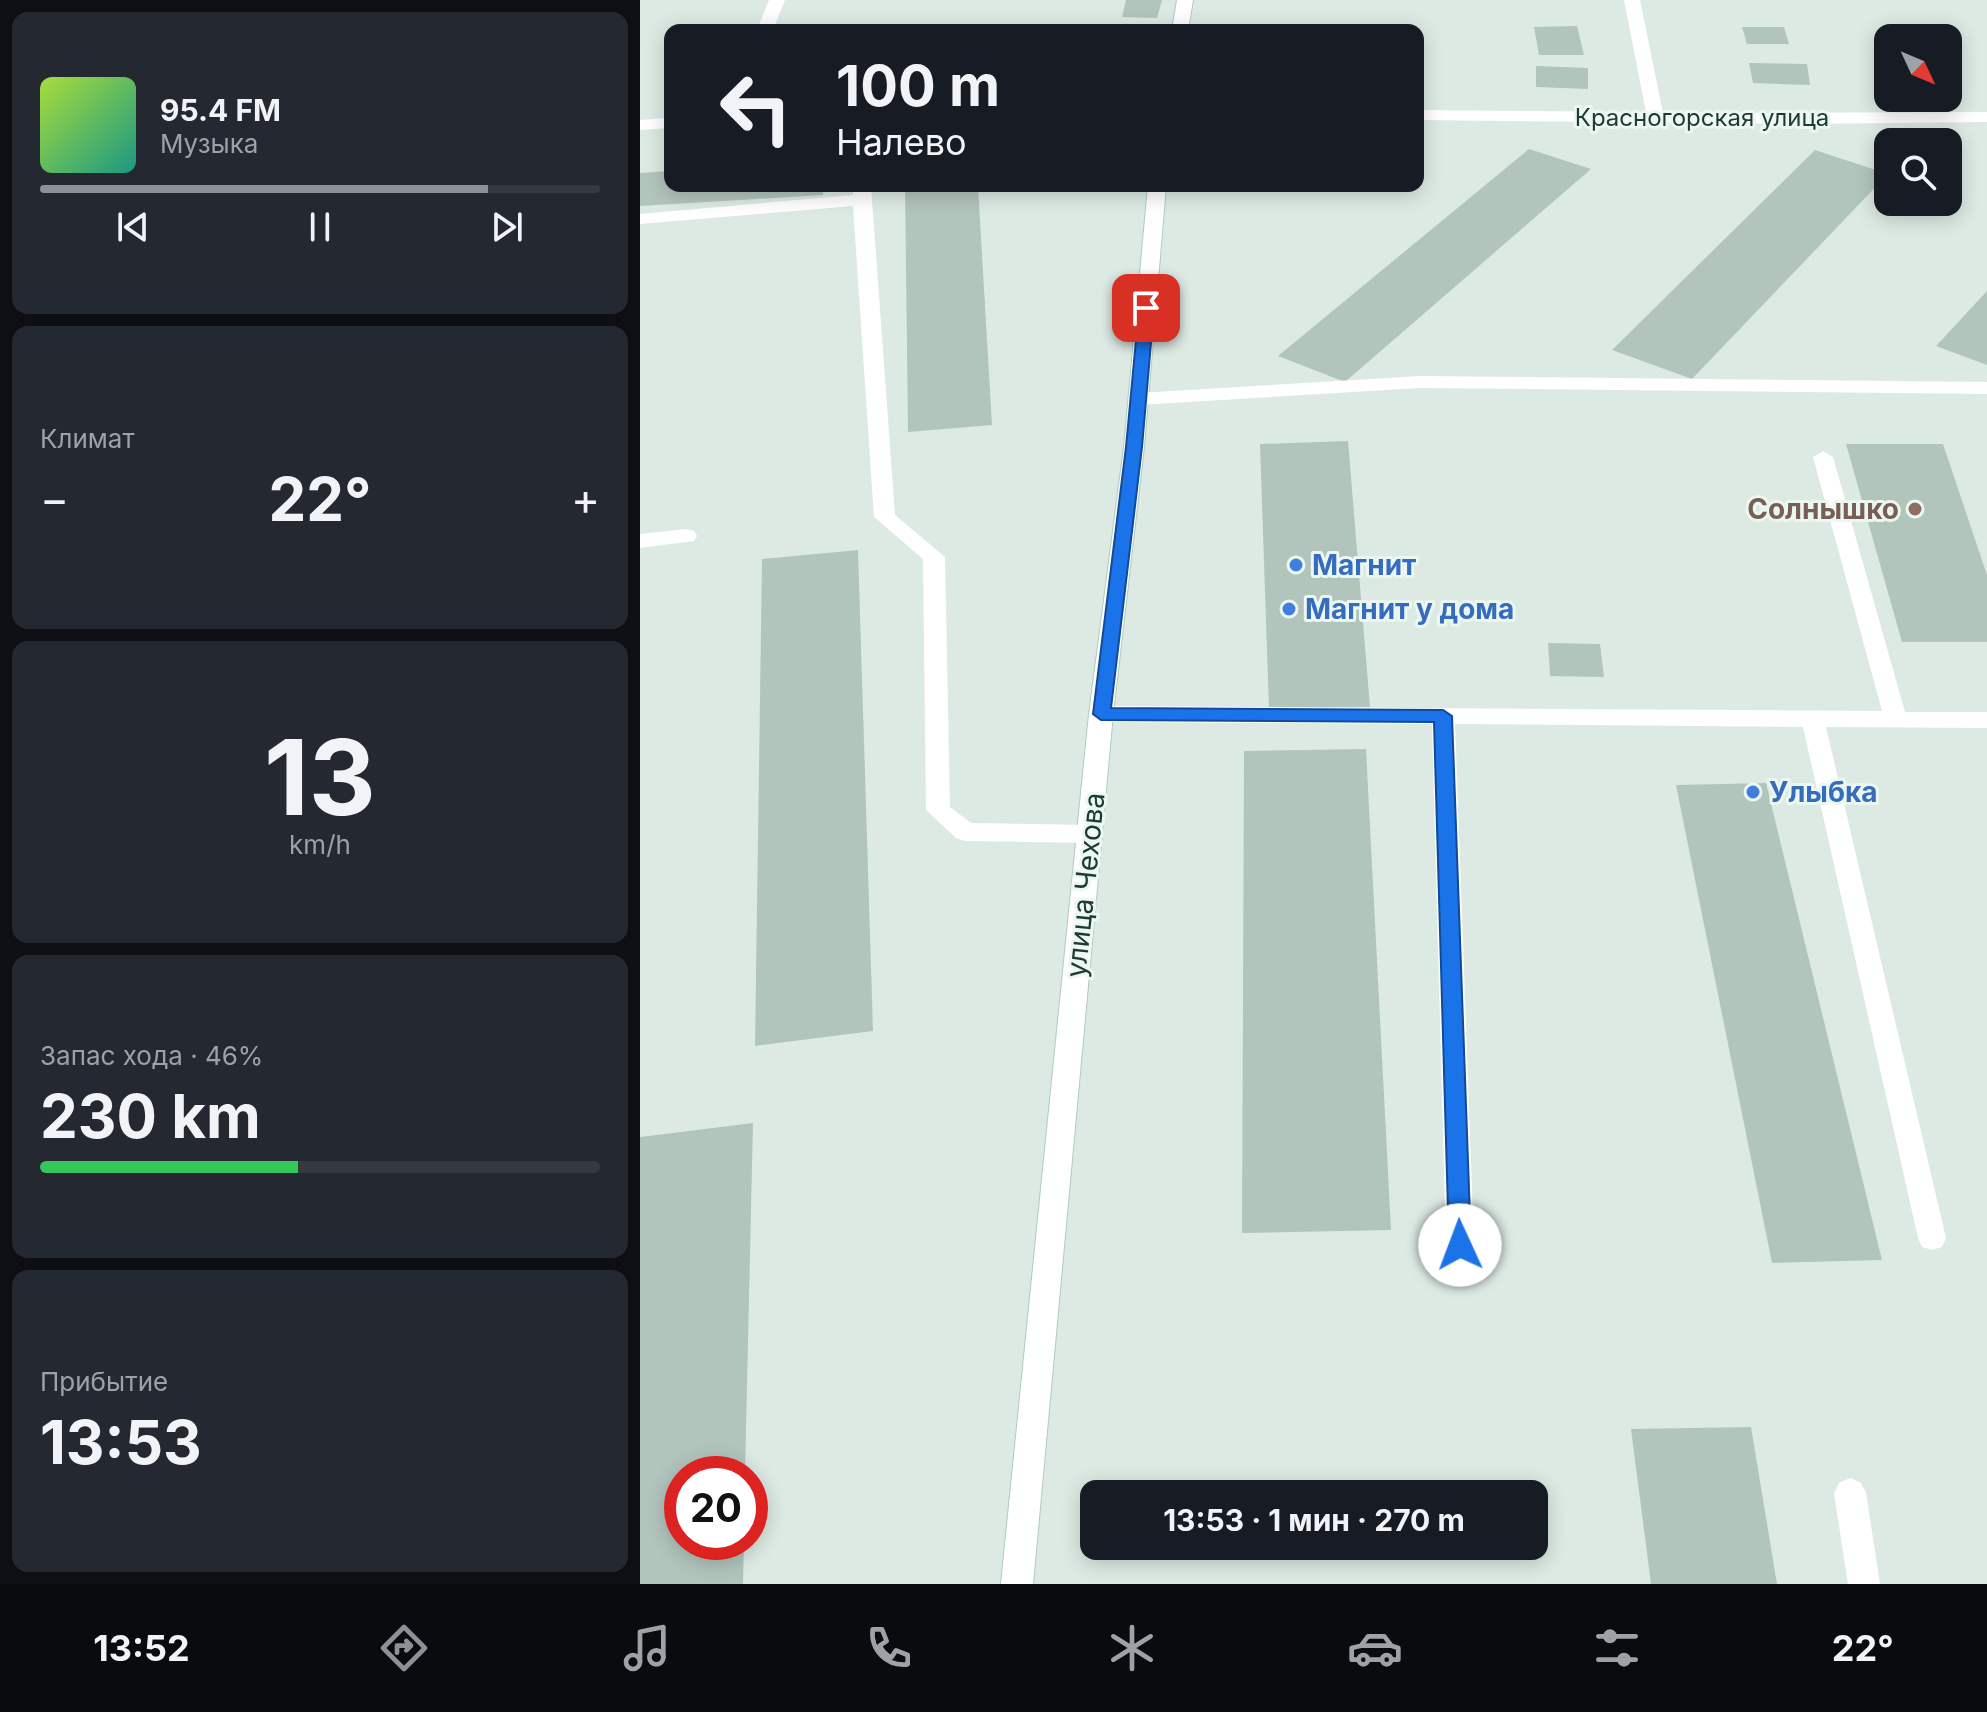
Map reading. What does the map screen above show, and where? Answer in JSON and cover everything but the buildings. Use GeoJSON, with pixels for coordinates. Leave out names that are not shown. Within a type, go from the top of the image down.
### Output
{"type":"FeatureCollection","features":[{"type":"Feature","properties":{"kind":"street"},"geometry":{"type":"LineString","coordinates":[[767,24],[777,0]]}},
{"type":"Feature","properties":{"kind":"street"},"geometry":{"type":"LineString","coordinates":[[1181,24],[1185,0]]}},
{"type":"Feature","properties":{"kind":"street"},"geometry":{"type":"LineString","coordinates":[[1632,0],[1656,118]]}},
{"type":"Feature","properties":{"kind":"street","name":"Красногорская улица"},"geometry":{"type":"LineString","coordinates":[[1424,115],[1987,117]]}},
{"type":"Feature","properties":{"kind":"street"},"geometry":{"type":"LineString","coordinates":[[640,125],[664,123]]}},
{"type":"Feature","properties":{"kind":"street","name":"улица Чехова"},"geometry":{"type":"LineString","coordinates":[[1017,1584],[1101,714],[1138,399],[1156,192]]}},
{"type":"Feature","properties":{"kind":"street"},"geometry":{"type":"LineString","coordinates":[[640,219],[861,193],[885,517],[934,557],[938,810],[965,832],[1090,834]]}},
{"type":"Feature","properties":{"kind":"street"},"geometry":{"type":"LineString","coordinates":[[1138,399],[1420,382],[1987,388]]}},
{"type":"Feature","properties":{"kind":"street"},"geometry":{"type":"LineString","coordinates":[[1823,457],[1896,719]]}},
{"type":"Feature","properties":{"kind":"street"},"geometry":{"type":"LineString","coordinates":[[640,541],[686,536]]}},
{"type":"Feature","properties":{"kind":"street"},"geometry":{"type":"LineString","coordinates":[[1101,714],[1987,720]]}},
{"type":"Feature","properties":{"kind":"street"},"geometry":{"type":"LineString","coordinates":[[1443,716],[1460,1245]]}},
{"type":"Feature","properties":{"kind":"street"},"geometry":{"type":"LineString","coordinates":[[1813,719],[1932,1238]]}},
{"type":"Feature","properties":{"kind":"street"},"geometry":{"type":"LineString","coordinates":[[1850,1493],[1864,1584]]}},
{"type":"Feature","properties":{"kind":"place","name":"Солнышко"},"geometry":{"type":"Point","coordinates":[1915,509]}},
{"type":"Feature","properties":{"kind":"place","name":"Магнит"},"geometry":{"type":"Point","coordinates":[1296,565]}},
{"type":"Feature","properties":{"kind":"place","name":"Магнит у дома"},"geometry":{"type":"Point","coordinates":[1289,609]}},
{"type":"Feature","properties":{"kind":"place","name":"Улыбка"},"geometry":{"type":"Point","coordinates":[1753,792]}},
{"type":"Feature","properties":{"kind":"route"},"geometry":{"type":"LineString","coordinates":[[1146,308],[1134,447],[1101,714],[1443,716],[1460,1245]]}}]}
